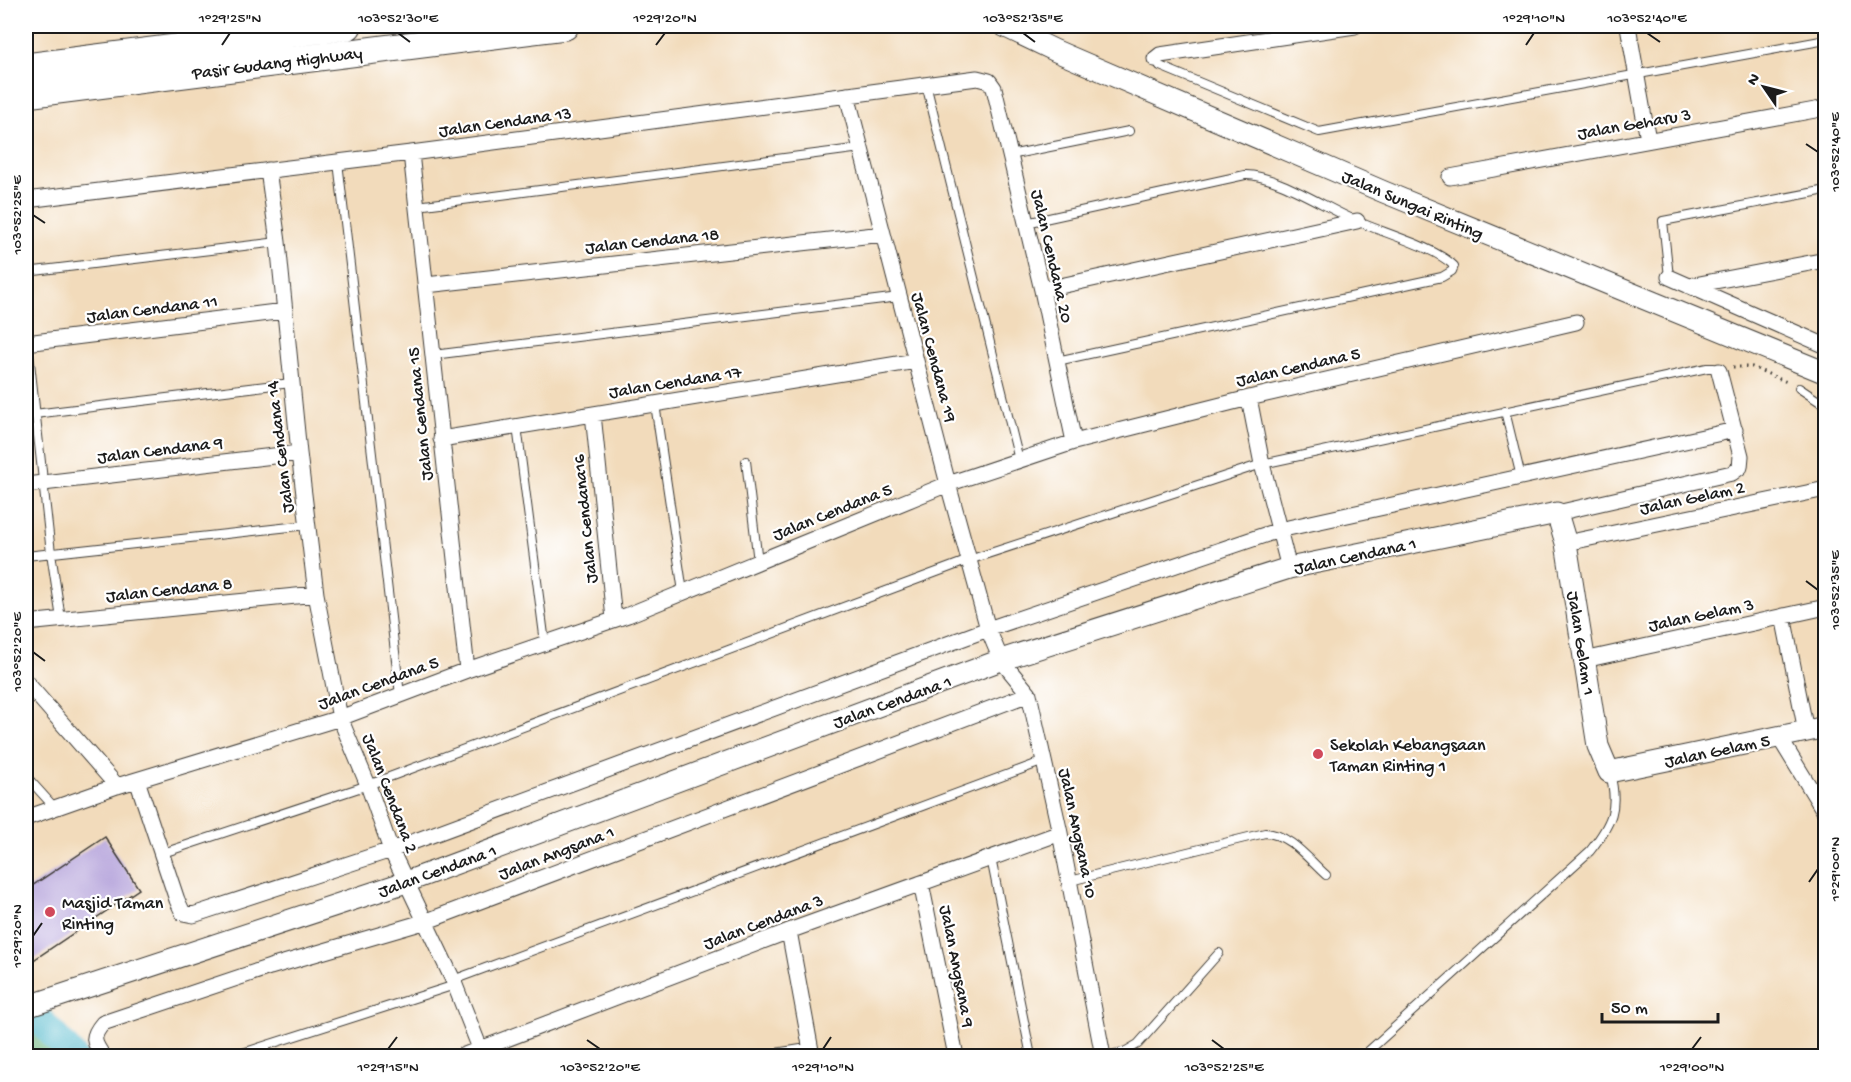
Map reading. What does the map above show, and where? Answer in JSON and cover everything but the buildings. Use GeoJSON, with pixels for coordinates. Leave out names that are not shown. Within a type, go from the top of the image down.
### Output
{"type":"FeatureCollection","features":[{"type":"Feature","properties":{"kind":"highway","name":"Pasir Gudang Highway"},"geometry":{"type":"LineString","coordinates":[[26,67],[348,26]]}},
{"type":"Feature","properties":{"kind":"highway","name":"Pasir Gudang Highway"},"geometry":{"type":"LineString","coordinates":[[26,94],[565,26]]}},
{"type":"Feature","properties":{"kind":"street","name":"Jalan Sungai Rinting"},"geometry":{"type":"LineString","coordinates":[[1004,26],[1056,51],[1384,192],[1826,373]]}},
{"type":"Feature","properties":{"kind":"street"},"geometry":{"type":"LineString","coordinates":[[1155,59],[1160,55],[1355,26]]}},
{"type":"Feature","properties":{"kind":"street"},"geometry":{"type":"LineString","coordinates":[[1628,26],[1648,140]]}},
{"type":"Feature","properties":{"kind":"street","name":"Jalan Cendana 13"},"geometry":{"type":"LineString","coordinates":[[26,200],[411,153],[926,84],[977,78],[989,81]]}},
{"type":"Feature","properties":{"kind":"street","name":"Jalan Cendana 20"},"geometry":{"type":"LineString","coordinates":[[989,81],[994,88],[1042,290],[1074,442]]}},
{"type":"Feature","properties":{"kind":"street","name":"Jalan Cendana 19"},"geometry":{"type":"LineString","coordinates":[[847,95],[948,484],[988,628]]}},
{"type":"Feature","properties":{"kind":"street","name":"Jalan Geharu 3"},"geometry":{"type":"LineString","coordinates":[[1450,177],[1826,108]]}},
{"type":"Feature","properties":{"kind":"street","name":"Jalan Cendana 15"},"geometry":{"type":"LineString","coordinates":[[411,153],[467,670]]}},
{"type":"Feature","properties":{"kind":"street","name":"Jalan Cendana 14"},"geometry":{"type":"LineString","coordinates":[[268,170],[278,242],[291,382],[316,594],[340,718]]}},
{"type":"Feature","properties":{"kind":"street"},"geometry":{"type":"LineString","coordinates":[[1042,290],[1357,222]]}},
{"type":"Feature","properties":{"kind":"street","name":"Jalan Cendana 18"},"geometry":{"type":"LineString","coordinates":[[426,285],[883,234]]}},
{"type":"Feature","properties":{"kind":"street"},"geometry":{"type":"LineString","coordinates":[[1689,286],[1826,260]]}},
{"type":"Feature","properties":{"kind":"street"},"geometry":{"type":"LineString","coordinates":[[1669,277],[1822,342]]}},
{"type":"Feature","properties":{"kind":"street","name":"Jalan Cendana 11"},"geometry":{"type":"LineString","coordinates":[[27,343],[284,311]]}},
{"type":"Feature","properties":{"kind":"street","name":"Jalan Cendana 5"},"geometry":{"type":"LineString","coordinates":[[26,818],[117,786],[340,718],[467,670],[614,619],[948,484],[1074,442],[1249,398],[1576,322]]}},
{"type":"Feature","properties":{"kind":"street","name":"Jalan Cendana 17"},"geometry":{"type":"LineString","coordinates":[[441,439],[916,361]]}},
{"type":"Feature","properties":{"kind":"street","name":"Jalan Cendana 1"},"geometry":{"type":"LineString","coordinates":[[26,1007],[406,882],[1001,660],[1289,568],[1557,513],[1732,473],[1740,467],[1741,456],[1719,371]]}},
{"type":"Feature","properties":{"kind":"street"},"geometry":{"type":"LineString","coordinates":[[1249,398],[1262,464],[1289,568]]}},
{"type":"Feature","properties":{"kind":"street","name":"Jalan Cendana16"},"geometry":{"type":"LineString","coordinates":[[593,414],[614,619]]}},
{"type":"Feature","properties":{"kind":"street","name":"Jalan Cendana 1"},"geometry":{"type":"LineString","coordinates":[[163,854],[183,912],[193,915],[392,849],[988,628],[1279,530],[1735,430]]}},
{"type":"Feature","properties":{"kind":"street","name":"Jalan Cendana 9"},"geometry":{"type":"LineString","coordinates":[[26,485],[299,453]]}},
{"type":"Feature","properties":{"kind":"street","name":"Jalan Gelam 2"},"geometry":{"type":"LineString","coordinates":[[1566,543],[1826,489]]}},
{"type":"Feature","properties":{"kind":"street","name":"Jalan Gelam 1"},"geometry":{"type":"LineString","coordinates":[[1557,513],[1566,543],[1598,746],[1609,772]]}},
{"type":"Feature","properties":{"kind":"street","name":"Jalan Cendana 8"},"geometry":{"type":"LineString","coordinates":[[26,623],[316,594]]}},
{"type":"Feature","properties":{"kind":"street","name":"Jalan Gelam 3"},"geometry":{"type":"LineString","coordinates":[[1584,660],[1826,607]]}},
{"type":"Feature","properties":{"kind":"street"},"geometry":{"type":"LineString","coordinates":[[1783,616],[1816,729]]}},
{"type":"Feature","properties":{"kind":"street","name":"Jalan Angsana 10"},"geometry":{"type":"LineString","coordinates":[[988,628],[1001,660],[1029,694],[1105,1056]]}},
{"type":"Feature","properties":{"kind":"street"},"geometry":{"type":"LineString","coordinates":[[26,682],[117,786]]}},
{"type":"Feature","properties":{"kind":"street","name":"Jalan Angsana 1"},"geometry":{"type":"LineString","coordinates":[[103,1056],[95,1044],[95,1033],[103,1023],[270,966],[427,921],[1029,694]]}},
{"type":"Feature","properties":{"kind":"street","name":"Jalan Cendana 2"},"geometry":{"type":"LineString","coordinates":[[340,718],[369,785],[392,849],[454,982],[482,1054]]}},
{"type":"Feature","properties":{"kind":"street","name":"Jalan Gelam 5"},"geometry":{"type":"LineString","coordinates":[[1609,772],[1816,729]]}},
{"type":"Feature","properties":{"kind":"street"},"geometry":{"type":"LineString","coordinates":[[1779,737],[1826,814]]}},
{"type":"Feature","properties":{"kind":"street"},"geometry":{"type":"LineString","coordinates":[[137,780],[163,854]]}},
{"type":"Feature","properties":{"kind":"street","name":"Jalan Cendana 3"},"geometry":{"type":"LineString","coordinates":[[462,1056],[482,1054],[789,932],[1060,833]]}},
{"type":"Feature","properties":{"kind":"street","name":"Jalan Angsana 9"},"geometry":{"type":"LineString","coordinates":[[921,883],[956,1056]]}},
{"type":"Feature","properties":{"kind":"street"},"geometry":{"type":"LineString","coordinates":[[779,1056],[811,1054],[789,932]]}},
{"type":"Feature","properties":{"kind":"lane"},"geometry":{"type":"LineString","coordinates":[[1155,59],[1160,66],[1319,132],[1826,40]]}},
{"type":"Feature","properties":{"kind":"lane"},"geometry":{"type":"LineString","coordinates":[[926,84],[1020,460]]}},
{"type":"Feature","properties":{"kind":"lane"},"geometry":{"type":"LineString","coordinates":[[1010,155],[1129,131]]}},
{"type":"Feature","properties":{"kind":"lane"},"geometry":{"type":"LineString","coordinates":[[417,206],[861,148]]}},
{"type":"Feature","properties":{"kind":"lane"},"geometry":{"type":"LineString","coordinates":[[338,162],[400,695]]}},
{"type":"Feature","properties":{"kind":"lane"},"geometry":{"type":"LineString","coordinates":[[1026,223],[1245,175],[1255,175],[1449,261],[1454,266],[1452,271],[1442,277],[1057,361]]}},
{"type":"Feature","properties":{"kind":"lane"},"geometry":{"type":"LineString","coordinates":[[1669,277],[1663,221],[1826,190]]}},
{"type":"Feature","properties":{"kind":"lane"},"geometry":{"type":"LineString","coordinates":[[26,272],[278,242]]}},
{"type":"Feature","properties":{"kind":"lane"},"geometry":{"type":"LineString","coordinates":[[433,355],[899,297]]}},
{"type":"Feature","properties":{"kind":"lane"},"geometry":{"type":"LineString","coordinates":[[26,326],[51,553],[61,619]]}},
{"type":"Feature","properties":{"kind":"lane"},"geometry":{"type":"LineString","coordinates":[[163,854],[369,785],[969,560],[1262,464],[1707,368],[1719,371]]}},
{"type":"Feature","properties":{"kind":"lane"},"geometry":{"type":"LineString","coordinates":[[26,414],[291,382]]}},
{"type":"Feature","properties":{"kind":"lane"},"geometry":{"type":"LineString","coordinates":[[1798,388],[1826,406]]}},
{"type":"Feature","properties":{"kind":"lane"},"geometry":{"type":"LineString","coordinates":[[655,404],[683,592]]}},
{"type":"Feature","properties":{"kind":"lane"},"geometry":{"type":"LineString","coordinates":[[1505,411],[1521,477]]}},
{"type":"Feature","properties":{"kind":"lane"},"geometry":{"type":"LineString","coordinates":[[517,426],[545,643]]}},
{"type":"Feature","properties":{"kind":"lane"},"geometry":{"type":"LineString","coordinates":[[746,461],[758,562]]}},
{"type":"Feature","properties":{"kind":"lane"},"geometry":{"type":"LineString","coordinates":[[26,556],[308,525]]}},
{"type":"Feature","properties":{"kind":"lane"},"geometry":{"type":"LineString","coordinates":[[233,1056],[454,982],[1044,761]]}},
{"type":"Feature","properties":{"kind":"lane"},"geometry":{"type":"LineString","coordinates":[[1363,1056],[1590,851],[1613,817],[1614,791],[1609,772]]}},
{"type":"Feature","properties":{"kind":"lane"},"geometry":{"type":"LineString","coordinates":[[26,776],[55,808]]}},
{"type":"Feature","properties":{"kind":"lane"},"geometry":{"type":"LineString","coordinates":[[1070,881],[1264,832],[1276,833],[1287,839],[1326,875]]}},
{"type":"Feature","properties":{"kind":"lane"},"geometry":{"type":"LineString","coordinates":[[991,858],[1031,1056]]}},
{"type":"Feature","properties":{"kind":"lane"},"geometry":{"type":"LineString","coordinates":[[1105,1056],[1126,1051],[1138,1044],[1219,953]]}},
{"type":"Feature","properties":{"kind":"path"},"geometry":{"type":"LineString","coordinates":[[1719,371],[1736,366],[1752,367],[1774,375],[1798,388]]}},
{"type":"Feature","properties":{"kind":"green space"},"geometry":{"type":"Polygon","coordinates":[[[55,1018],[90,1056],[26,1056],[26,1029],[55,1018]]]}},
{"type":"Feature","properties":{"kind":"waterway"},"geometry":{"type":"LineString","coordinates":[[26,1005],[73,1056]]}},
{"type":"Feature","properties":{"kind":"place","name":"Sekolah Kebangsaan Taman Rinting 1"},"geometry":{"type":"Point","coordinates":[1318,754]}},
{"type":"Feature","properties":{"kind":"place","name":"Masjid Taman Rinting"},"geometry":{"type":"Point","coordinates":[50,912]}}]}
